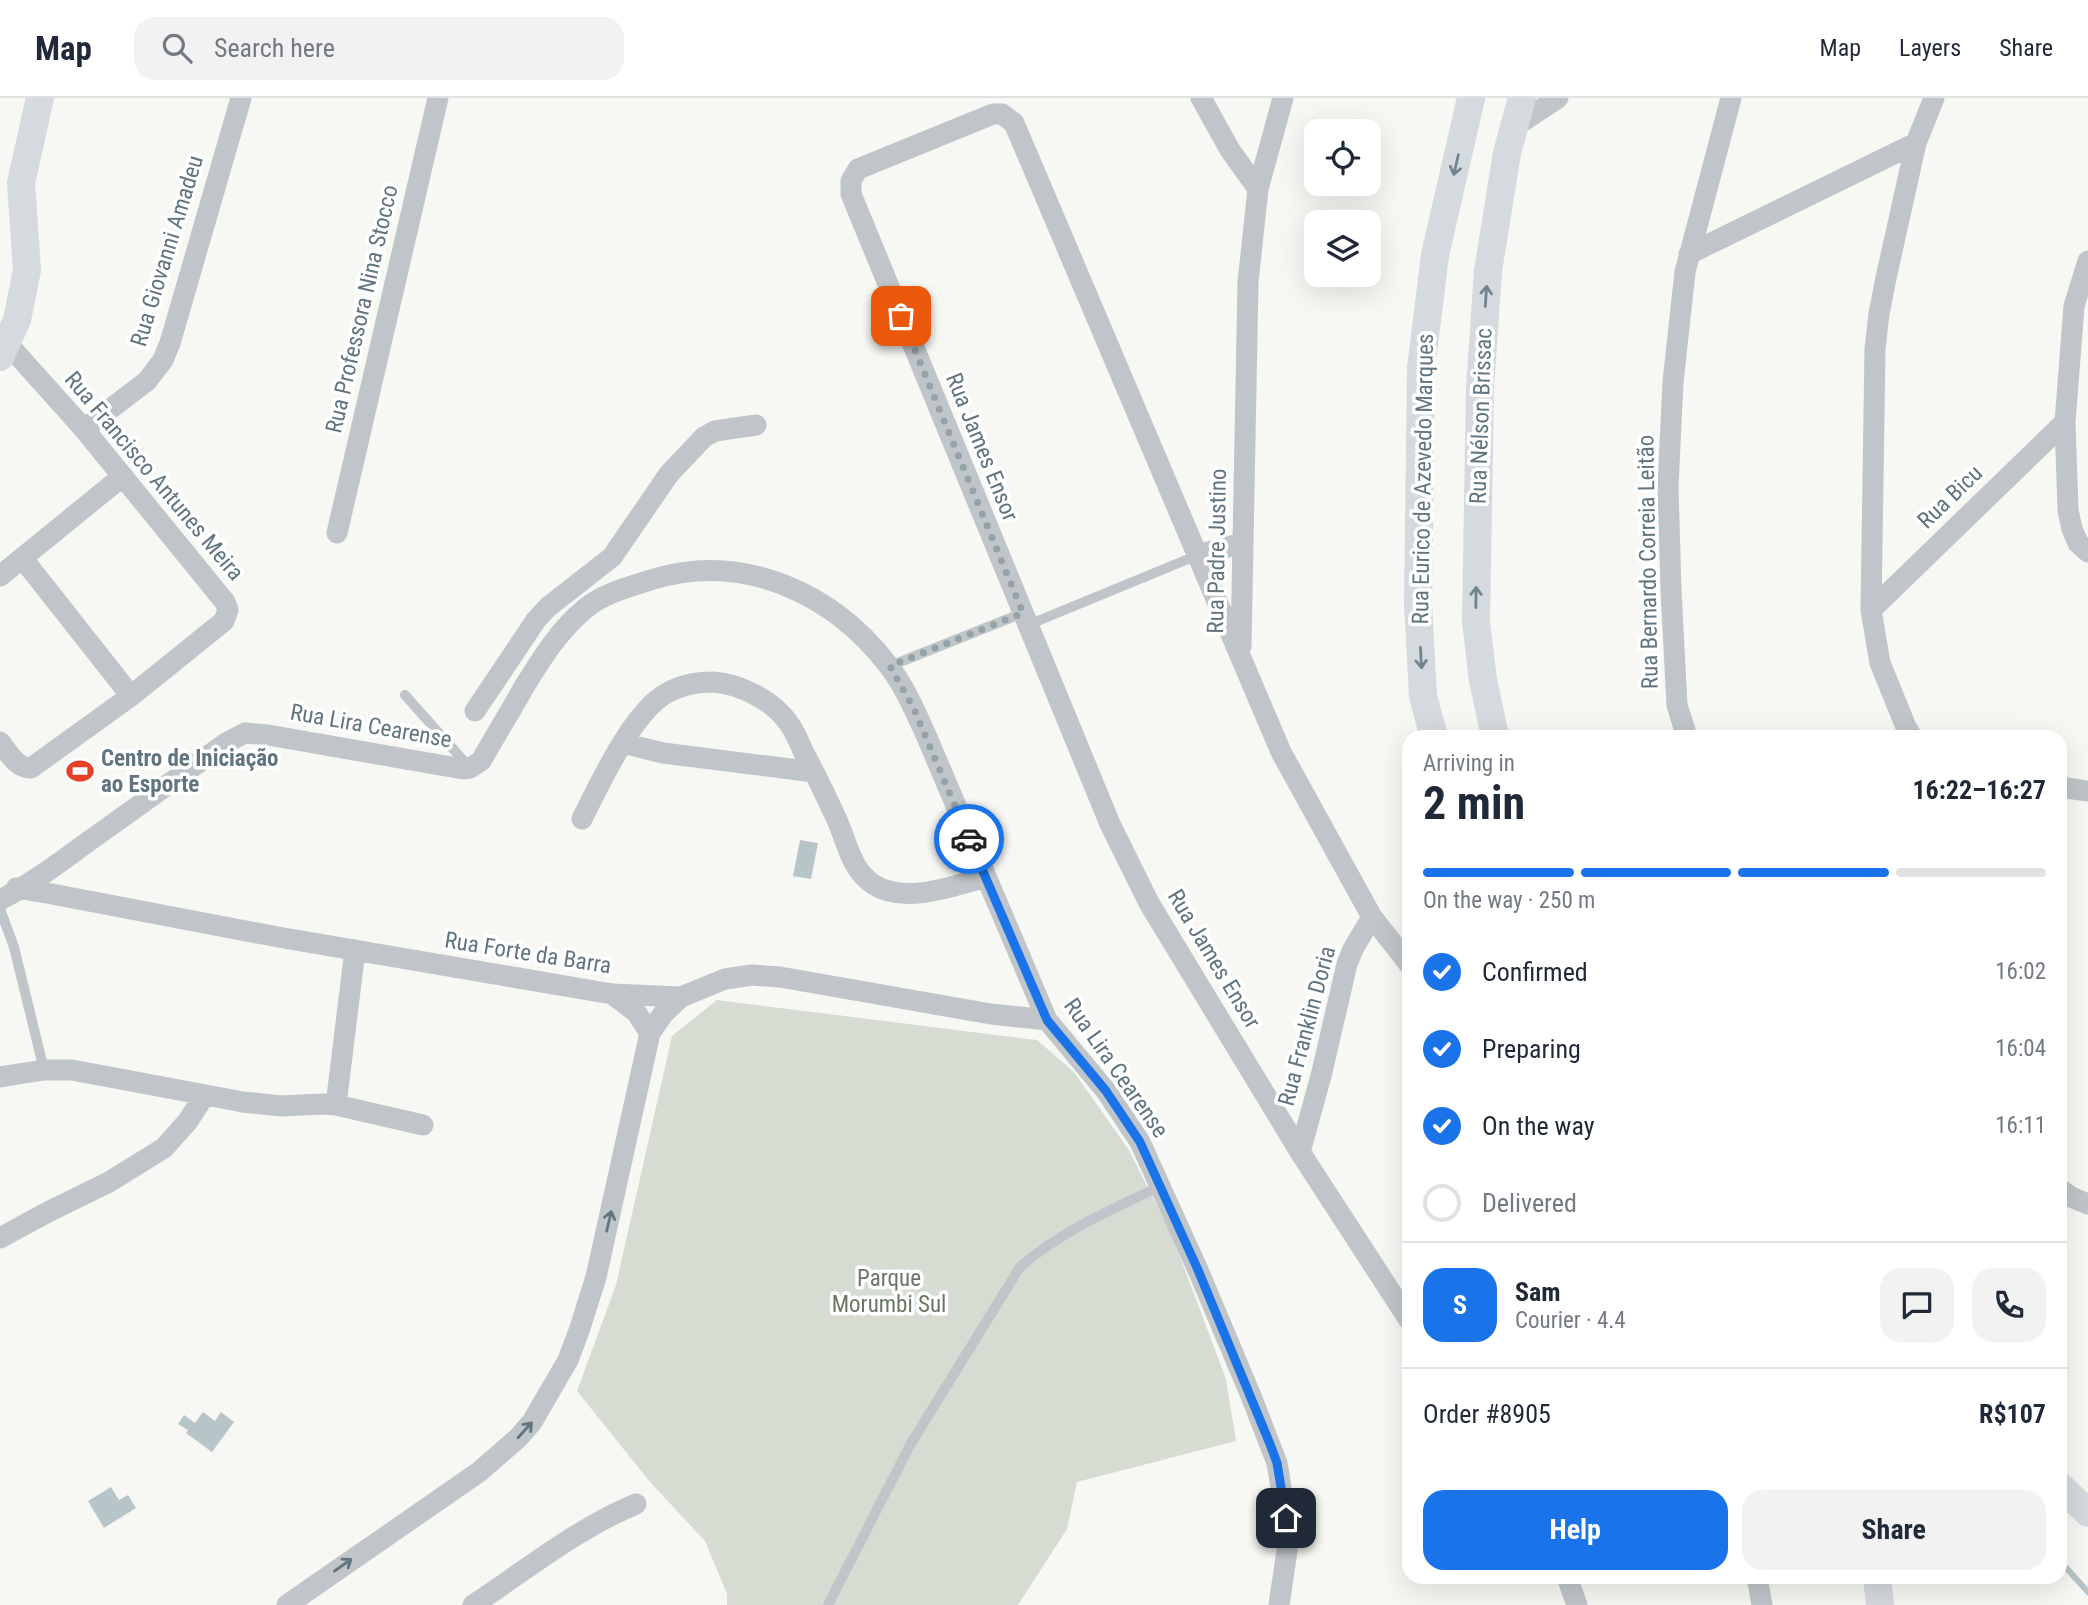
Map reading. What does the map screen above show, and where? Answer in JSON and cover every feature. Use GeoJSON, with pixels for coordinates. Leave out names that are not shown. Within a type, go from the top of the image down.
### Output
{"type":"FeatureCollection","features":[{"type":"Feature","properties":{"kind":"street"},"geometry":{"type":"LineString","coordinates":[[6,333],[27,270],[21,183],[40,98]]}},
{"type":"Feature","properties":{"kind":"street","name":"Rua Giovanni Amadeu"},"geometry":{"type":"LineString","coordinates":[[84,429],[147,381],[163,360],[241,98]]}},
{"type":"Feature","properties":{"kind":"street","name":"Rua Professora Nina Stocco"},"geometry":{"type":"LineString","coordinates":[[337,533],[438,98]]}},
{"type":"Feature","properties":{"kind":"street"},"geometry":{"type":"LineString","coordinates":[[1201,98],[1230,150],[1258,189]]}},
{"type":"Feature","properties":{"kind":"street","name":"Rua Padre Justino"},"geometry":{"type":"LineString","coordinates":[[1283,98],[1258,189],[1248,282],[1241,656],[1281,752],[1372,917],[1402,955]]}},
{"type":"Feature","properties":{"kind":"street","name":"Rua Eurico de Azevedo Marques"},"geometry":{"type":"LineString","coordinates":[[1432,730],[1423,696],[1418,604],[1421,369],[1435,255],[1471,98]]}},
{"type":"Feature","properties":{"kind":"street","name":"Rua Nélson Brissac"},"geometry":{"type":"LineString","coordinates":[[1494,730],[1483,680],[1476,622],[1480,388],[1488,271],[1507,153],[1522,98]]}},
{"type":"Feature","properties":{"kind":"street"},"geometry":{"type":"LineString","coordinates":[[1514,127],[1558,98]]}},
{"type":"Feature","properties":{"kind":"street","name":"Rua Bernardo Correia Leitão"},"geometry":{"type":"LineString","coordinates":[[1685,730],[1677,705],[1668,487],[1673,382],[1685,272],[1731,98]]}},
{"type":"Feature","properties":{"kind":"street"},"geometry":{"type":"LineString","coordinates":[[1908,730],[1880,663],[1871,610],[1875,349],[1884,290],[1916,143],[1934,98]]}},
{"type":"Feature","properties":{"kind":"street","name":"Rua James Ensor"},"geometry":{"type":"LineString","coordinates":[[1241,656],[1014,123],[1002,114],[992,114],[858,169],[853,174],[850,188],[1111,824],[1149,903],[1300,1152],[1402,1309]]}},
{"type":"Feature","properties":{"kind":"street"},"geometry":{"type":"LineString","coordinates":[[1689,254],[1916,143]]}},
{"type":"Feature","properties":{"kind":"street"},"geometry":{"type":"LineString","coordinates":[[2088,261],[2074,306],[2065,422],[2068,510],[2078,543],[2088,552]]}},
{"type":"Feature","properties":{"kind":"street","name":"Rua Francisco Antunes Meira"},"geometry":{"type":"LineString","coordinates":[[0,742],[19,765],[31,768],[131,696],[224,621],[228,610],[6,333]]}},
{"type":"Feature","properties":{"kind":"street","name":"Rua Bicu"},"geometry":{"type":"LineString","coordinates":[[1871,610],[2065,422]]}},
{"type":"Feature","properties":{"kind":"street"},"geometry":{"type":"LineString","coordinates":[[475,711],[536,620],[548,607],[612,556],[669,474],[699,442],[715,431],[756,425]]}},
{"type":"Feature","properties":{"kind":"street"},"geometry":{"type":"LineString","coordinates":[[0,576],[123,476]]}},
{"type":"Feature","properties":{"kind":"street"},"geometry":{"type":"LineString","coordinates":[[1198,555],[1243,543]]}},
{"type":"Feature","properties":{"kind":"street"},"geometry":{"type":"LineString","coordinates":[[612,556],[633,585]]}},
{"type":"Feature","properties":{"kind":"street"},"geometry":{"type":"LineString","coordinates":[[23,559],[131,696]]}},
{"type":"Feature","properties":{"kind":"street","name":"Rua Lira Cearense"},"geometry":{"type":"LineString","coordinates":[[0,900],[64,861],[226,743],[245,733],[470,768],[481,761],[541,661],[567,625],[588,606],[633,585],[671,574],[724,570],[787,586],[834,611],[866,639],[890,666],[914,709],[1047,1020],[1113,1101],[1140,1142],[1161,1186],[1241,1371],[1277,1463],[1286,1518],[1287,1551],[1279,1605]]}},
{"type":"Feature","properties":{"kind":"street"},"geometry":{"type":"LineString","coordinates":[[582,819],[623,743],[649,707],[665,694],[683,686],[704,682],[722,683],[741,688],[771,706],[789,723],[858,870],[876,886],[896,892],[924,893],[986,877]]}},
{"type":"Feature","properties":{"kind":"street"},"geometry":{"type":"LineString","coordinates":[[623,743],[663,753],[814,772]]}},
{"type":"Feature","properties":{"kind":"street"},"geometry":{"type":"LineString","coordinates":[[2067,788],[2088,791]]}},
{"type":"Feature","properties":{"kind":"street","name":"Rua Forte da Barra"},"geometry":{"type":"LineString","coordinates":[[0,885],[612,994],[681,997],[725,979],[752,975],[780,977],[991,1014],[1047,1020]]}},
{"type":"Feature","properties":{"kind":"street","name":"Rua Franklin Doria"},"geometry":{"type":"LineString","coordinates":[[1300,1152],[1347,964],[1372,917]]}},
{"type":"Feature","properties":{"kind":"street"},"geometry":{"type":"LineString","coordinates":[[336,1105],[355,950]]}},
{"type":"Feature","properties":{"kind":"street"},"geometry":{"type":"LineString","coordinates":[[612,994],[636,1012],[650,1033]]}},
{"type":"Feature","properties":{"kind":"street"},"geometry":{"type":"LineString","coordinates":[[295,1603],[479,1472],[518,1438],[539,1411],[568,1360],[596,1277],[650,1033],[663,1014],[681,997]]}},
{"type":"Feature","properties":{"kind":"street"},"geometry":{"type":"LineString","coordinates":[[0,1077],[44,1070],[72,1070],[204,1096],[281,1106],[336,1105],[423,1125]]}},
{"type":"Feature","properties":{"kind":"street"},"geometry":{"type":"LineString","coordinates":[[0,1238],[109,1182],[164,1148],[188,1121],[204,1096]]}},
{"type":"Feature","properties":{"kind":"street"},"geometry":{"type":"LineString","coordinates":[[2067,1192],[2088,1203]]}},
{"type":"Feature","properties":{"kind":"street"},"geometry":{"type":"LineString","coordinates":[[2067,1493],[2088,1513]]}},
{"type":"Feature","properties":{"kind":"street"},"geometry":{"type":"LineString","coordinates":[[473,1605],[573,1538],[636,1504]]}},
{"type":"Feature","properties":{"kind":"street"},"geometry":{"type":"LineString","coordinates":[[1570,1584],[1577,1605]]}},
{"type":"Feature","properties":{"kind":"street"},"geometry":{"type":"LineString","coordinates":[[1758,1584],[1762,1605]]}},
{"type":"Feature","properties":{"kind":"street"},"geometry":{"type":"LineString","coordinates":[[1878,1584],[1880,1605]]}},
{"type":"Feature","properties":{"kind":"lane"},"geometry":{"type":"LineString","coordinates":[[890,666],[1198,555]]}},
{"type":"Feature","properties":{"kind":"lane"},"geometry":{"type":"LineString","coordinates":[[405,695],[470,768]]}},
{"type":"Feature","properties":{"kind":"lane"},"geometry":{"type":"LineString","coordinates":[[0,909],[14,947],[44,1070]]}},
{"type":"Feature","properties":{"kind":"lane"},"geometry":{"type":"LineString","coordinates":[[828,1605],[910,1445],[1020,1267],[1038,1251],[1089,1221],[1161,1186]]}},
{"type":"Feature","properties":{"kind":"green space","name":"Parque Morumbi Sul"},"geometry":{"type":"Polygon","coordinates":[[[717,1000],[1037,1040],[1074,1072],[1129,1150],[1173,1238],[1226,1379],[1236,1441],[1077,1482],[1067,1529],[1018,1605],[727,1605],[727,1594],[705,1541],[650,1482],[577,1391],[616,1285],[672,1036],[717,1000]]]}},
{"type":"Feature","properties":{"kind":"shaded area"},"geometry":{"type":"Polygon","coordinates":[[[800,840],[818,843],[811,879],[793,876],[800,840]]]}},
{"type":"Feature","properties":{"kind":"shaded area"},"geometry":{"type":"Polygon","coordinates":[[[203,1412],[215,1421],[221,1412],[234,1422],[212,1452],[178,1424],[184,1415],[195,1423],[203,1412]]]}},
{"type":"Feature","properties":{"kind":"shaded area"},"geometry":{"type":"Polygon","coordinates":[[[111,1487],[119,1500],[128,1495],[136,1508],[104,1528],[88,1501],[111,1487]]]}},
{"type":"Feature","properties":{"kind":"waterway"},"geometry":{"type":"LineString","coordinates":[[2067,1569],[2088,1592]]}},
{"type":"Feature","properties":{"kind":"way so far"},"geometry":{"type":"LineString","coordinates":[[901,316],[1023,613],[890,666],[914,709],[969,839]]}},
{"type":"Feature","properties":{"kind":"place","name":"Centro de Iniciação ao Esporte"},"geometry":{"type":"Point","coordinates":[80,771]}},
{"type":"Feature","properties":{"kind":"route"},"geometry":{"type":"LineString","coordinates":[[969,839],[1047,1020],[1075,1057],[1106,1091],[1140,1142],[1161,1186],[1270,1444],[1277,1463],[1286,1518]]}}]}
